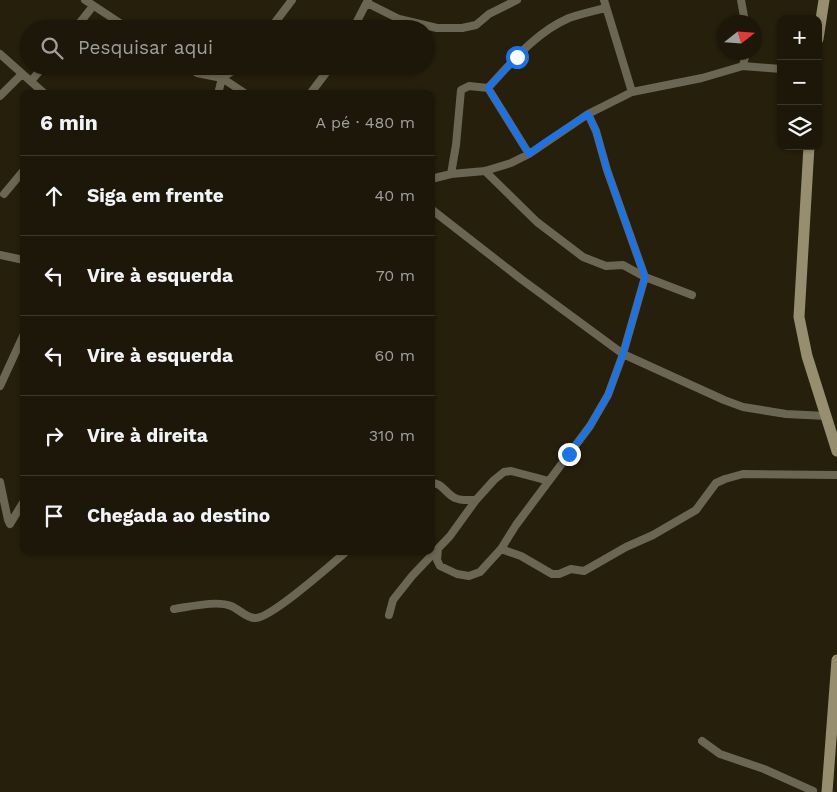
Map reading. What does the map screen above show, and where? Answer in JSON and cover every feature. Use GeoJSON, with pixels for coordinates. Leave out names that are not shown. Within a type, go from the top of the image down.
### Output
{"type":"FeatureCollection","features":[{"type":"Feature","properties":{"kind":"street"},"geometry":{"type":"LineString","coordinates":[[85,0],[115,20]]}},
{"type":"Feature","properties":{"kind":"street"},"geometry":{"type":"LineString","coordinates":[[277,20],[292,0]]}},
{"type":"Feature","properties":{"kind":"street"},"geometry":{"type":"LineString","coordinates":[[435,28],[462,28],[476,25],[489,14],[517,0]]}},
{"type":"Feature","properties":{"kind":"street"},"geometry":{"type":"LineString","coordinates":[[741,0],[744,15]]}},
{"type":"Feature","properties":{"kind":"street"},"geometry":{"type":"LineString","coordinates":[[822,15],[824,0]]}},
{"type":"Feature","properties":{"kind":"street"},"geometry":{"type":"LineString","coordinates":[[358,20],[368,2],[403,20]]}},
{"type":"Feature","properties":{"kind":"street"},"geometry":{"type":"LineString","coordinates":[[488,88],[530,43],[570,18],[605,4],[632,92]]}},
{"type":"Feature","properties":{"kind":"street"},"geometry":{"type":"LineString","coordinates":[[82,20],[93,6]]}},
{"type":"Feature","properties":{"kind":"street"},"geometry":{"type":"LineString","coordinates":[[0,54],[20,72]]}},
{"type":"Feature","properties":{"kind":"street"},"geometry":{"type":"LineString","coordinates":[[743,66],[744,60]]}},
{"type":"Feature","properties":{"kind":"street"},"geometry":{"type":"LineString","coordinates":[[435,178],[451,174],[485,171],[512,163],[529,154],[588,114],[632,92],[702,78],[743,66],[777,69]]}},
{"type":"Feature","properties":{"kind":"street"},"geometry":{"type":"LineString","coordinates":[[0,96],[21,75]]}},
{"type":"Feature","properties":{"kind":"street"},"geometry":{"type":"LineString","coordinates":[[23,75],[42,90]]}},
{"type":"Feature","properties":{"kind":"street"},"geometry":{"type":"LineString","coordinates":[[32,81],[37,75]]}},
{"type":"Feature","properties":{"kind":"street"},"geometry":{"type":"LineString","coordinates":[[207,75],[222,78],[240,90]]}},
{"type":"Feature","properties":{"kind":"street"},"geometry":{"type":"LineString","coordinates":[[219,90],[222,78],[226,75]]}},
{"type":"Feature","properties":{"kind":"street"},"geometry":{"type":"LineString","coordinates":[[313,90],[324,75]]}},
{"type":"Feature","properties":{"kind":"street"},"geometry":{"type":"LineString","coordinates":[[451,174],[456,145],[460,92],[464,87],[469,86],[488,88]]}},
{"type":"Feature","properties":{"kind":"street"},"geometry":{"type":"LineString","coordinates":[[488,88],[529,154]]}},
{"type":"Feature","properties":{"kind":"street"},"geometry":{"type":"LineString","coordinates":[[438,549],[437,560],[440,566],[458,574],[469,576],[480,572],[501,549],[516,525],[590,426],[608,395],[623,354],[645,277],[607,170],[596,131],[588,114]]}},
{"type":"Feature","properties":{"kind":"street"},"geometry":{"type":"LineString","coordinates":[[809,150],[799,317],[807,356],[837,451]]}},
{"type":"Feature","properties":{"kind":"street"},"geometry":{"type":"LineString","coordinates":[[485,171],[537,222],[583,257],[606,266],[623,265],[645,277],[692,295]]}},
{"type":"Feature","properties":{"kind":"street"},"geometry":{"type":"LineString","coordinates":[[4,194],[20,175]]}},
{"type":"Feature","properties":{"kind":"street"},"geometry":{"type":"LineString","coordinates":[[435,212],[521,279],[623,354],[743,407],[786,414],[826,416]]}},
{"type":"Feature","properties":{"kind":"street"},"geometry":{"type":"LineString","coordinates":[[0,255],[20,259]]}},
{"type":"Feature","properties":{"kind":"street"},"geometry":{"type":"LineString","coordinates":[[0,386],[20,343]]}},
{"type":"Feature","properties":{"kind":"street"},"geometry":{"type":"LineString","coordinates":[[435,552],[450,536],[476,500],[504,472],[511,471],[548,481]]}},
{"type":"Feature","properties":{"kind":"street"},"geometry":{"type":"LineString","coordinates":[[501,549],[521,556],[552,574],[571,569],[584,571],[626,547],[654,535],[696,510],[716,483],[725,479],[743,474],[837,475]]}},
{"type":"Feature","properties":{"kind":"street"},"geometry":{"type":"LineString","coordinates":[[0,482],[9,524],[20,508]]}},
{"type":"Feature","properties":{"kind":"street"},"geometry":{"type":"LineString","coordinates":[[435,484],[455,498],[476,500]]}},
{"type":"Feature","properties":{"kind":"street"},"geometry":{"type":"LineString","coordinates":[[174,609],[216,604],[230,605],[247,616],[260,618],[284,604],[343,555]]}},
{"type":"Feature","properties":{"kind":"street"},"geometry":{"type":"LineString","coordinates":[[389,615],[394,600],[412,576],[432,555]]}},
{"type":"Feature","properties":{"kind":"street"},"geometry":{"type":"LineString","coordinates":[[702,741],[720,754],[764,770],[813,792],[820,786],[828,787],[837,660]]}},
{"type":"Feature","properties":{"kind":"route"},"geometry":{"type":"LineString","coordinates":[[517,57],[488,88],[529,154],[588,114],[596,131],[607,170],[645,277],[623,354],[608,395],[590,426],[569,454]]}}]}
